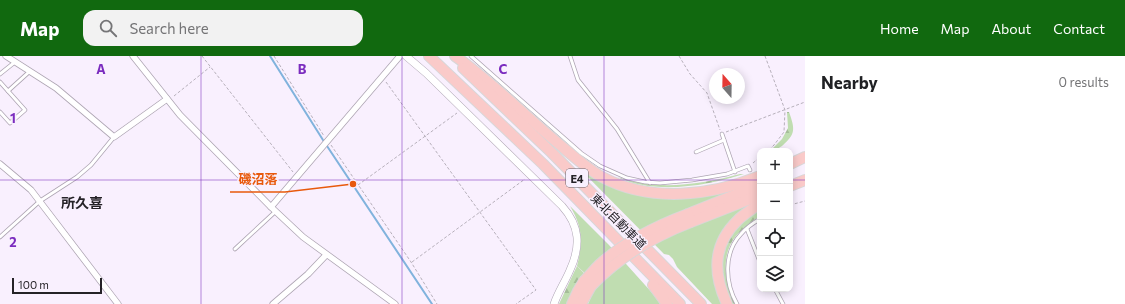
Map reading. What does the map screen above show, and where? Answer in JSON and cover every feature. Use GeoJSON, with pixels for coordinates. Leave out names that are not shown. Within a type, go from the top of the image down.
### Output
{"type":"FeatureCollection","features":[{"type":"Feature","properties":{"kind":"highway","name":"東北自動車道"},"geometry":{"type":"LineString","coordinates":[[429,56],[543,164],[680,304]]}},
{"type":"Feature","properties":{"kind":"highway","name":"東北自動車道"},"geometry":{"type":"LineString","coordinates":[[450,56],[552,152],[701,304]]}},
{"type":"Feature","properties":{"kind":"highway"},"geometry":{"type":"LineString","coordinates":[[455,56],[478,72],[581,163],[614,183],[638,191],[667,194],[700,192],[729,187],[757,177]]}},
{"type":"Feature","properties":{"kind":"highway"},"geometry":{"type":"LineString","coordinates":[[793,163],[805,157]]}},
{"type":"Feature","properties":{"kind":"highway"},"geometry":{"type":"LineString","coordinates":[[543,164],[563,192],[658,290],[667,304]]}},
{"type":"Feature","properties":{"kind":"highway"},"geometry":{"type":"LineString","coordinates":[[793,185],[805,180]]}},
{"type":"Feature","properties":{"kind":"highway"},"geometry":{"type":"LineString","coordinates":[[689,218],[757,186]]}},
{"type":"Feature","properties":{"kind":"highway"},"geometry":{"type":"LineString","coordinates":[[581,304],[588,284],[599,265],[614,253],[648,231],[757,196]]}},
{"type":"Feature","properties":{"kind":"highway"},"geometry":{"type":"LineString","coordinates":[[727,304],[717,274],[718,254],[726,236],[737,221],[757,205]]}},
{"type":"Feature","properties":{"kind":"highway"},"geometry":{"type":"LineString","coordinates":[[572,304],[576,294],[588,284]]}},
{"type":"Feature","properties":{"kind":"street"},"geometry":{"type":"LineString","coordinates":[[6,56],[56,88],[114,137],[167,99]]}},
{"type":"Feature","properties":{"kind":"street"},"geometry":{"type":"LineString","coordinates":[[133,56],[180,115],[273,209],[303,237],[391,303]]}},
{"type":"Feature","properties":{"kind":"street"},"geometry":{"type":"LineString","coordinates":[[273,209],[297,177],[400,56]]}},
{"type":"Feature","properties":{"kind":"street"},"geometry":{"type":"LineString","coordinates":[[406,56],[426,73],[569,214],[575,225],[577,243],[573,262],[558,292],[554,304]]}},
{"type":"Feature","properties":{"kind":"street"},"geometry":{"type":"LineString","coordinates":[[0,164],[31,190],[118,304]]}},
{"type":"Feature","properties":{"kind":"street"},"geometry":{"type":"LineString","coordinates":[[273,304],[308,274],[326,255]]}},
{"type":"Feature","properties":{"kind":"lane"},"geometry":{"type":"LineString","coordinates":[[472,56],[581,153],[612,172],[635,180],[660,183],[715,177],[735,172],[748,166],[750,170]]}},
{"type":"Feature","properties":{"kind":"lane"},"geometry":{"type":"LineString","coordinates":[[570,56],[578,80],[617,129],[650,183]]}},
{"type":"Feature","properties":{"kind":"lane"},"geometry":{"type":"LineString","coordinates":[[0,74],[15,62]]}},
{"type":"Feature","properties":{"kind":"lane"},"geometry":{"type":"LineString","coordinates":[[8,91],[29,72]]}},
{"type":"Feature","properties":{"kind":"lane"},"geometry":{"type":"LineString","coordinates":[[0,82],[25,110],[10,123],[0,112]]}},
{"type":"Feature","properties":{"kind":"lane"},"geometry":{"type":"LineString","coordinates":[[722,134],[735,172]]}},
{"type":"Feature","properties":{"kind":"lane"},"geometry":{"type":"LineString","coordinates":[[0,237],[40,201],[77,178],[91,165],[114,137]]}},
{"type":"Feature","properties":{"kind":"lane"},"geometry":{"type":"LineString","coordinates":[[696,152],[724,140]]}},
{"type":"Feature","properties":{"kind":"lane"},"geometry":{"type":"LineString","coordinates":[[235,249],[273,209]]}},
{"type":"Feature","properties":{"kind":"lane"},"geometry":{"type":"LineString","coordinates":[[737,304],[732,296],[730,286],[728,268],[729,258],[737,240],[747,229],[759,220]]}},
{"type":"Feature","properties":{"kind":"lane"},"geometry":{"type":"LineString","coordinates":[[747,229],[758,256]]}},
{"type":"Feature","properties":{"kind":"lane"},"geometry":{"type":"LineString","coordinates":[[777,292],[783,304]]}},
{"type":"Feature","properties":{"kind":"path"},"geometry":{"type":"LineString","coordinates":[[202,56],[297,177]]}},
{"type":"Feature","properties":{"kind":"path"},"geometry":{"type":"LineString","coordinates":[[274,56],[326,143],[358,185],[411,262],[437,304]]}},
{"type":"Feature","properties":{"kind":"path"},"geometry":{"type":"LineString","coordinates":[[680,56],[690,74],[707,93],[722,134],[805,102]]}},
{"type":"Feature","properties":{"kind":"path"},"geometry":{"type":"LineString","coordinates":[[765,56],[786,110],[784,132],[771,148]]}},
{"type":"Feature","properties":{"kind":"path"},"geometry":{"type":"LineString","coordinates":[[167,99],[172,98],[210,66]]}},
{"type":"Feature","properties":{"kind":"path"},"geometry":{"type":"LineString","coordinates":[[382,76],[536,290],[516,304]]}},
{"type":"Feature","properties":{"kind":"path"},"geometry":{"type":"LineString","coordinates":[[358,185],[462,108]]}},
{"type":"Feature","properties":{"kind":"path"},"geometry":{"type":"LineString","coordinates":[[748,166],[757,159]]}},
{"type":"Feature","properties":{"kind":"path"},"geometry":{"type":"LineString","coordinates":[[411,262],[481,213],[531,175]]}},
{"type":"Feature","properties":{"kind":"path"},"geometry":{"type":"LineString","coordinates":[[793,204],[805,201]]}},
{"type":"Feature","properties":{"kind":"green space"},"geometry":{"type":"Polygon","coordinates":[[[787,112],[789,112],[793,127],[792,134],[787,142],[782,146],[773,148],[782,139],[788,128],[787,112]]]}},
{"type":"Feature","properties":{"kind":"green space"},"geometry":{"type":"Polygon","coordinates":[[[580,169],[644,195],[753,184],[757,193],[757,202],[723,234],[724,304],[712,304],[677,267],[673,259],[669,255],[664,254],[580,169]]]}},
{"type":"Feature","properties":{"kind":"green space"},"geometry":{"type":"Polygon","coordinates":[[[744,174],[714,182],[680,187],[647,186],[632,183],[617,177],[643,184],[680,185],[720,179],[744,174]]]}},
{"type":"Feature","properties":{"kind":"green space"},"geometry":{"type":"Polygon","coordinates":[[[570,206],[609,245],[654,295],[660,304],[588,304],[594,291],[599,286],[577,266],[581,235],[580,228],[570,206]]]}},
{"type":"Feature","properties":{"kind":"green space"},"geometry":{"type":"Polygon","coordinates":[[[757,211],[757,218],[741,230],[731,244],[726,261],[727,279],[735,304],[732,304],[727,293],[722,272],[723,252],[732,233],[747,218],[757,211]]]}},
{"type":"Feature","properties":{"kind":"green space"},"geometry":{"type":"Polygon","coordinates":[[[577,266],[584,273],[575,286],[567,304],[559,304],[577,266]]]}},
{"type":"Feature","properties":{"kind":"waterway"},"geometry":{"type":"LineString","coordinates":[[270,56],[323,140],[432,304]]}},
{"type":"Feature","properties":{"kind":"place","name":"磯沼落"},"geometry":{"type":"Point","coordinates":[353,184]}},
{"type":"Feature","properties":{"kind":"district","name":"所久喜"},"geometry":{"type":"Point","coordinates":[82,202]}}]}
